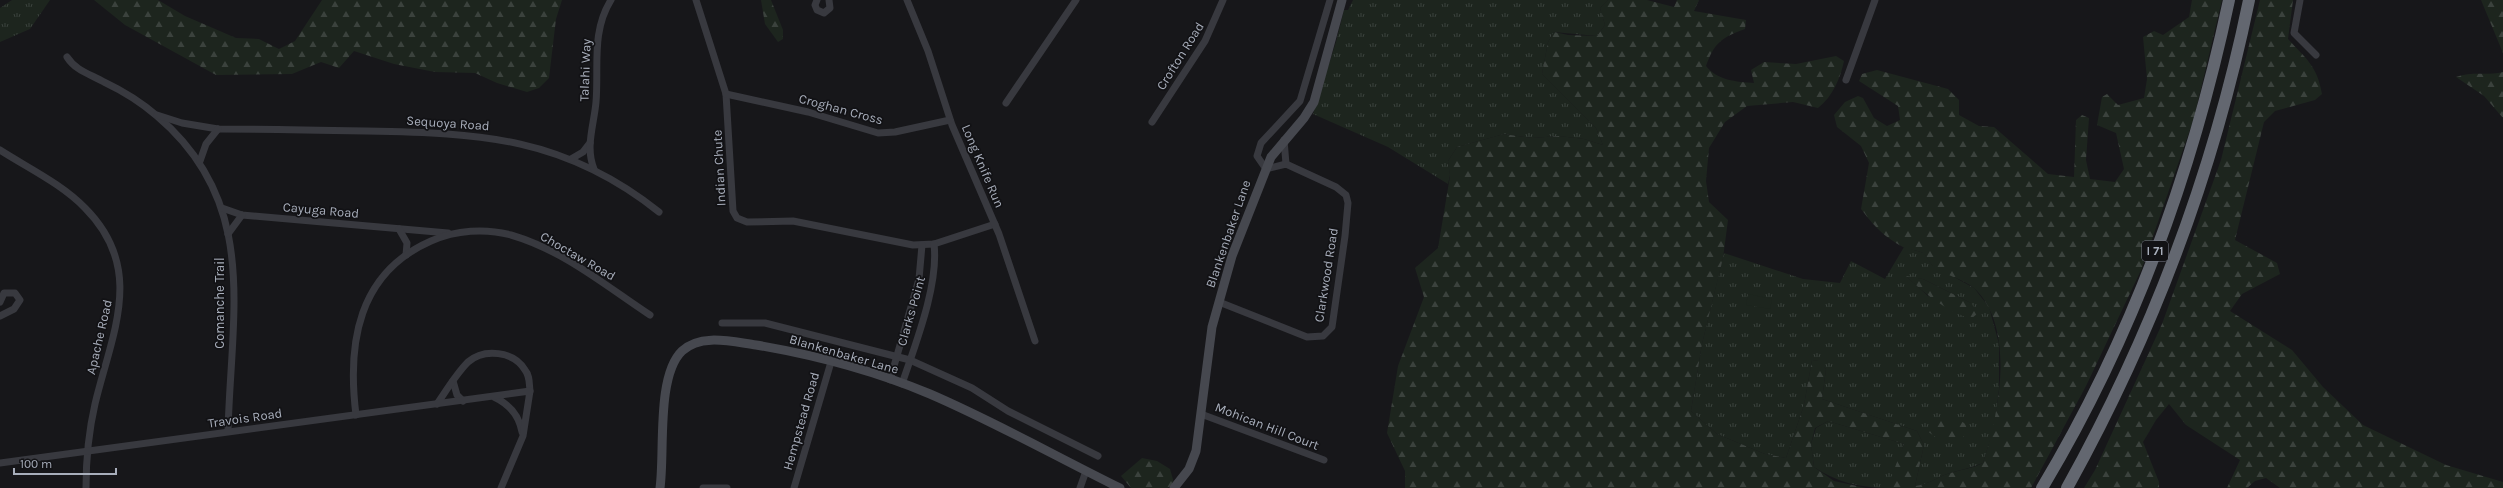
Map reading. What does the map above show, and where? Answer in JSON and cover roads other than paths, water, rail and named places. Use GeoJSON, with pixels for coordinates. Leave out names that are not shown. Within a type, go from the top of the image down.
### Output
{"type":"FeatureCollection","features":[{"type":"Feature","properties":{"kind":"highway","name":"I 71"},"geometry":{"type":"LineString","coordinates":[[2042,488],[2096,389],[2147,274],[2195,134],[2229,0]]}},
{"type":"Feature","properties":{"kind":"highway","name":"I 71"},"geometry":{"type":"LineString","coordinates":[[2067,488],[2114,400],[2169,273],[2205,170],[2223,108],[2249,0]]}},
{"type":"Feature","properties":{"kind":"street","name":"Talahi Way"},"geometry":{"type":"LineString","coordinates":[[594,169],[590,155],[590,143],[596,101],[598,36],[611,0]]}},
{"type":"Feature","properties":{"kind":"street","name":"Indian Chute"},"geometry":{"type":"LineString","coordinates":[[696,0],[726,94],[733,211],[737,218],[747,222],[793,221],[913,245],[934,244],[994,224]]}},
{"type":"Feature","properties":{"kind":"street"},"geometry":{"type":"LineString","coordinates":[[817,0],[816,8],[822,13],[829,11],[830,2],[839,0]]}},
{"type":"Feature","properties":{"kind":"street","name":"Long Knife Run"},"geometry":{"type":"LineString","coordinates":[[907,0],[928,51],[950,120],[994,224],[1034,341]]}},
{"type":"Feature","properties":{"kind":"street"},"geometry":{"type":"LineString","coordinates":[[1006,103],[1076,0]]}},
{"type":"Feature","properties":{"kind":"street","name":"Crofton Road"},"geometry":{"type":"LineString","coordinates":[[1152,122],[1205,40],[1222,0]]}},
{"type":"Feature","properties":{"kind":"street"},"geometry":{"type":"LineString","coordinates":[[1846,80],[1875,0]]}},
{"type":"Feature","properties":{"kind":"street"},"geometry":{"type":"LineString","coordinates":[[2300,0],[2294,33],[2316,54]]}},
{"type":"Feature","properties":{"kind":"street"},"geometry":{"type":"LineString","coordinates":[[1284,140],[1286,164],[1266,169],[1258,161],[1258,148],[1300,101],[1336,1]]}},
{"type":"Feature","properties":{"kind":"street","name":"Blankenbaker Lane"},"geometry":{"type":"LineString","coordinates":[[1174,488],[1185,474],[1194,457],[1201,414],[1208,351],[1219,302],[1232,256],[1266,169],[1284,140],[1304,118],[1314,102],[1336,1]]}},
{"type":"Feature","properties":{"kind":"street","name":"Comanche Trail"},"geometry":{"type":"LineString","coordinates":[[67,57],[75,67],[122,92],[157,115],[184,140],[200,161],[222,208],[233,259],[234,297],[228,431]]}},
{"type":"Feature","properties":{"kind":"street","name":"Croghan Cross"},"geometry":{"type":"LineString","coordinates":[[726,94],[808,112],[878,133],[895,132],[950,120]]}},
{"type":"Feature","properties":{"kind":"street","name":"Sequoya Road"},"geometry":{"type":"LineString","coordinates":[[157,115],[189,124],[218,129],[464,134],[510,142],[571,159],[594,169],[629,189],[659,212]]}},
{"type":"Feature","properties":{"kind":"street"},"geometry":{"type":"LineString","coordinates":[[200,161],[206,144],[218,129]]}},
{"type":"Feature","properties":{"kind":"street"},"geometry":{"type":"LineString","coordinates":[[571,159],[583,152],[590,143]]}},
{"type":"Feature","properties":{"kind":"street","name":"Apache Road"},"geometry":{"type":"LineString","coordinates":[[0,150],[65,192],[85,207],[103,228],[116,256],[120,278],[120,310],[95,406],[86,488]]}},
{"type":"Feature","properties":{"kind":"street","name":"Clarkwood Road"},"geometry":{"type":"LineString","coordinates":[[1219,302],[1307,337],[1323,336],[1332,327],[1348,200],[1342,191],[1336,187],[1286,164]]}},
{"type":"Feature","properties":{"kind":"street","name":"Cayuga Road"},"geometry":{"type":"LineString","coordinates":[[222,208],[242,215],[452,233]]}},
{"type":"Feature","properties":{"kind":"street"},"geometry":{"type":"LineString","coordinates":[[228,234],[242,215]]}},
{"type":"Feature","properties":{"kind":"street"},"geometry":{"type":"LineString","coordinates":[[399,229],[404,235],[407,244],[406,255]]}},
{"type":"Feature","properties":{"kind":"street","name":"Choctaw Road"},"geometry":{"type":"LineString","coordinates":[[356,415],[353,378],[354,348],[361,315],[378,282],[406,255],[420,246],[452,233],[497,232],[529,241],[572,263],[650,315]]}},
{"type":"Feature","properties":{"kind":"street","name":"Clarks Point"},"geometry":{"type":"LineString","coordinates":[[902,384],[934,274],[934,244]]}},
{"type":"Feature","properties":{"kind":"street","name":"Clarks Point"},"geometry":{"type":"LineString","coordinates":[[890,380],[919,279],[922,245]]}},
{"type":"Feature","properties":{"kind":"street"},"geometry":{"type":"LineString","coordinates":[[0,302],[4,293],[9,292],[15,293],[20,300],[14,309],[0,316]]}},
{"type":"Feature","properties":{"kind":"street"},"geometry":{"type":"LineString","coordinates":[[913,300],[926,304]]}},
{"type":"Feature","properties":{"kind":"street"},"geometry":{"type":"LineString","coordinates":[[722,323],[765,323],[910,360],[972,388],[1008,411],[1098,456]]}},
{"type":"Feature","properties":{"kind":"street","name":"Blankenbaker Lane"},"geometry":{"type":"LineString","coordinates":[[660,488],[666,392],[673,365],[683,350],[700,342],[720,340],[795,352],[902,384],[945,401],[1120,488]]}},
{"type":"Feature","properties":{"kind":"street"},"geometry":{"type":"LineString","coordinates":[[436,404],[469,362],[480,356],[496,353],[516,360],[525,369],[529,378],[530,391],[523,436],[501,488]]}},
{"type":"Feature","properties":{"kind":"street","name":"Hempstead Road"},"geometry":{"type":"LineString","coordinates":[[794,488],[831,362]]}},
{"type":"Feature","properties":{"kind":"street"},"geometry":{"type":"LineString","coordinates":[[453,381],[457,395],[463,401]]}},
{"type":"Feature","properties":{"kind":"street","name":"Travois Road"},"geometry":{"type":"LineString","coordinates":[[0,463],[530,391]]}},
{"type":"Feature","properties":{"kind":"street"},"geometry":{"type":"LineString","coordinates":[[494,397],[504,402],[514,411],[521,424],[523,436]]}},
{"type":"Feature","properties":{"kind":"street","name":"Mohican Hill Court"},"geometry":{"type":"LineString","coordinates":[[1201,414],[1324,460]]}},
{"type":"Feature","properties":{"kind":"street"},"geometry":{"type":"LineString","coordinates":[[1080,488],[1086,471]]}},
{"type":"Feature","properties":{"kind":"street"},"geometry":{"type":"LineString","coordinates":[[703,488],[727,488]]}}]}
